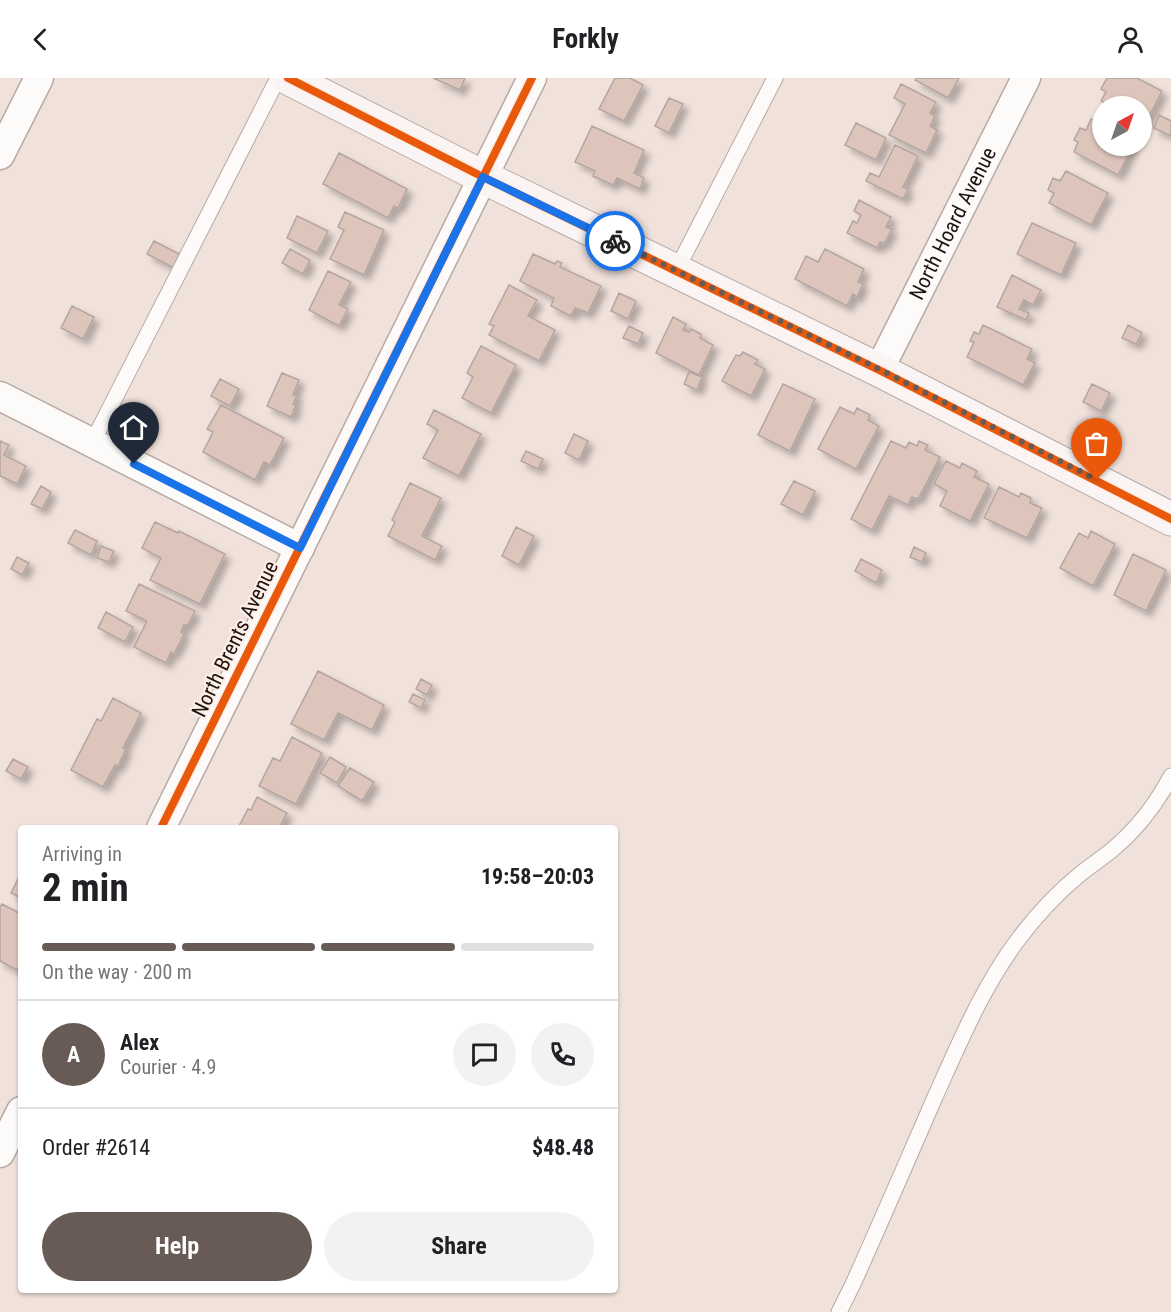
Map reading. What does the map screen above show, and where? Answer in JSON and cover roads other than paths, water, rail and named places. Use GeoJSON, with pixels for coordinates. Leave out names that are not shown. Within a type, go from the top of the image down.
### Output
{"type":"FeatureCollection","features":[{"type":"Feature","properties":{"kind":"street"},"geometry":{"type":"LineString","coordinates":[[0,155],[39,78]]}},
{"type":"Feature","properties":{"kind":"street"},"geometry":{"type":"LineString","coordinates":[[288,78],[483,177],[879,369],[1171,519]]}},
{"type":"Feature","properties":{"kind":"street","name":"North Brents Avenue"},"geometry":{"type":"LineString","coordinates":[[162,825],[532,78]]}},
{"type":"Feature","properties":{"kind":"street","name":"North Hoard Avenue"},"geometry":{"type":"LineString","coordinates":[[879,369],[1026,78]]}},
{"type":"Feature","properties":{"kind":"street"},"geometry":{"type":"LineString","coordinates":[[0,396],[300,548]]}},
{"type":"Feature","properties":{"kind":"street"},"geometry":{"type":"LineString","coordinates":[[0,1154],[18,1117]]}},
{"type":"Feature","properties":{"kind":"lane"},"geometry":{"type":"LineString","coordinates":[[92,443],[278,78]]}},
{"type":"Feature","properties":{"kind":"lane"},"geometry":{"type":"LineString","coordinates":[[676,271],[775,78]]}},
{"type":"Feature","properties":{"kind":"lane"},"geometry":{"type":"LineString","coordinates":[[839,1312],[854,1284],[949,1067],[977,1007],[999,968],[1042,911],[1078,875],[1113,849],[1133,829],[1152,806],[1171,776]]}}]}
